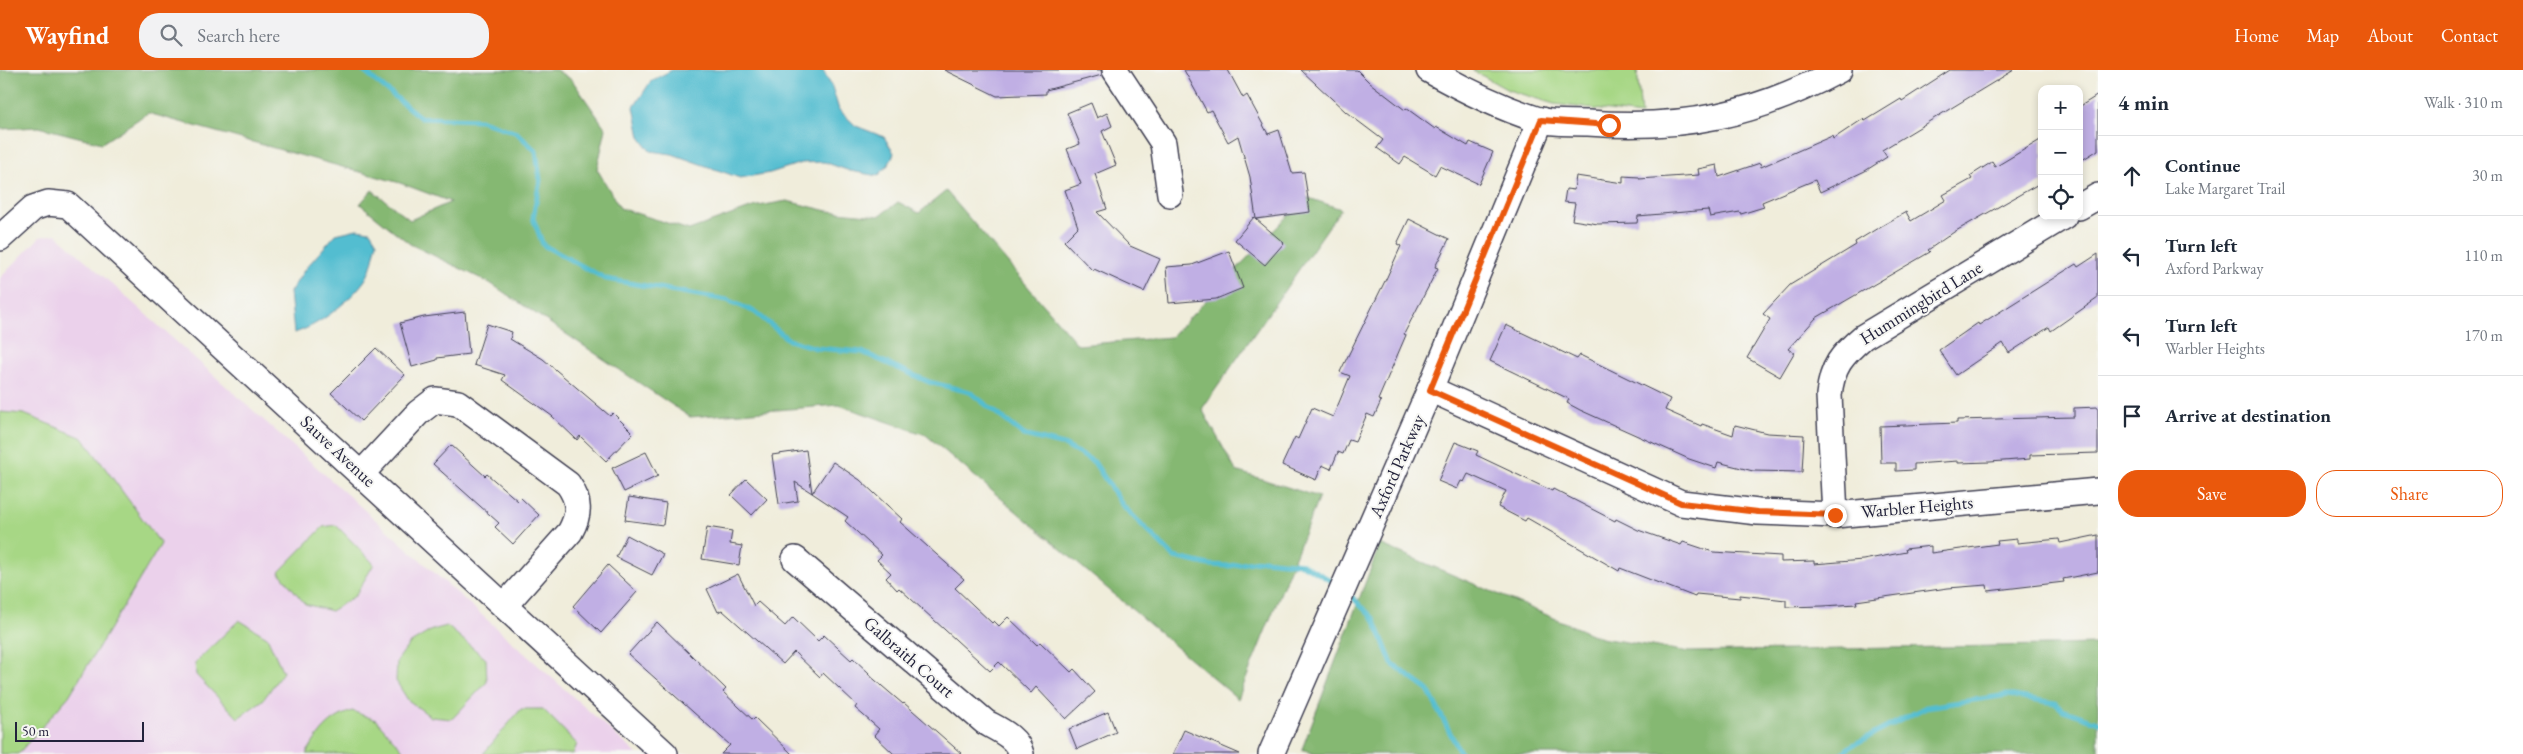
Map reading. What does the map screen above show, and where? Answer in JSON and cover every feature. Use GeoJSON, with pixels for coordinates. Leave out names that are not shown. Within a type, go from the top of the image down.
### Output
{"type":"FeatureCollection","features":[{"type":"Feature","properties":{"kind":"street"},"geometry":{"type":"LineString","coordinates":[[1115,70],[1163,143],[1170,194]]}},
{"type":"Feature","properties":{"kind":"street"},"geometry":{"type":"LineString","coordinates":[[1429,70],[1481,97],[1541,120],[1645,126],[1712,119],[1785,97],[1840,70]]}},
{"type":"Feature","properties":{"kind":"street","name":"Axford Parkway"},"geometry":{"type":"LineString","coordinates":[[1270,754],[1430,390],[1541,120]]}},
{"type":"Feature","properties":{"kind":"street"},"geometry":{"type":"LineString","coordinates":[[2083,205],[2098,196]]}},
{"type":"Feature","properties":{"kind":"street","name":"Sauve Avenue"},"geometry":{"type":"LineString","coordinates":[[0,238],[33,208],[48,203],[68,205],[362,473],[665,754]]}},
{"type":"Feature","properties":{"kind":"street","name":"Hummingbird Lane"},"geometry":{"type":"LineString","coordinates":[[1835,515],[1829,395],[1830,378],[1837,363],[1863,337],[2057,220]]}},
{"type":"Feature","properties":{"kind":"street","name":"Warbler Heights"},"geometry":{"type":"LineString","coordinates":[[1430,390],[1681,503],[1758,512],[1835,515],[2098,491]]}},
{"type":"Feature","properties":{"kind":"street"},"geometry":{"type":"LineString","coordinates":[[362,473],[418,412],[435,400],[458,403],[568,484],[576,495],[579,509],[576,522],[570,532],[504,606]]}},
{"type":"Feature","properties":{"kind":"street","name":"Galbraith Court"},"geometry":{"type":"LineString","coordinates":[[795,559],[986,722],[1009,736],[1019,746],[1021,754]]}},
{"type":"Feature","properties":{"kind":"shaded area"},"geometry":{"type":"Polygon","coordinates":[[[56,234],[637,754],[0,754],[0,278],[40,237],[56,234]]]}},
{"type":"Feature","properties":{"kind":"green space"},"geometry":{"type":"Polygon","coordinates":[[[0,70],[556,70],[572,80],[606,129],[597,169],[620,208],[689,230],[753,207],[787,201],[828,211],[879,216],[898,202],[919,213],[946,191],[1078,345],[1171,337],[1306,197],[1341,209],[1202,409],[1236,471],[1319,497],[1238,699],[926,435],[839,405],[690,417],[490,283],[410,244],[360,204],[372,190],[410,220],[451,202],[400,183],[148,113],[102,143],[39,127],[0,129],[0,70]]]}},
{"type":"Feature","properties":{"kind":"green space"},"geometry":{"type":"Polygon","coordinates":[[[1472,70],[1637,70],[1641,115],[1554,104],[1508,90],[1472,70]]]}},
{"type":"Feature","properties":{"kind":"green space"},"geometry":{"type":"Polygon","coordinates":[[[0,412],[24,414],[83,438],[161,544],[69,696],[18,754],[0,754],[0,412]]]}},
{"type":"Feature","properties":{"kind":"green space"},"geometry":{"type":"Polygon","coordinates":[[[336,525],[374,564],[355,596],[331,611],[305,604],[279,572],[323,527],[336,525]]]}},
{"type":"Feature","properties":{"kind":"green space"},"geometry":{"type":"Polygon","coordinates":[[[1380,544],[1601,638],[1689,652],[2098,644],[2098,754],[1314,754],[1302,749],[1380,544]]]}},
{"type":"Feature","properties":{"kind":"green space"},"geometry":{"type":"Polygon","coordinates":[[[239,620],[267,637],[283,672],[263,700],[238,718],[196,675],[195,663],[239,620]]]}},
{"type":"Feature","properties":{"kind":"green space"},"geometry":{"type":"Polygon","coordinates":[[[447,626],[486,659],[487,682],[452,719],[431,717],[408,700],[396,681],[397,661],[409,644],[432,630],[447,626]]]}},
{"type":"Feature","properties":{"kind":"green space"},"geometry":{"type":"Polygon","coordinates":[[[521,709],[543,709],[577,744],[573,754],[483,754],[521,709]]]}},
{"type":"Feature","properties":{"kind":"green space"},"geometry":{"type":"Polygon","coordinates":[[[352,711],[376,720],[402,749],[403,754],[306,754],[330,723],[352,711]]]}},
{"type":"Feature","properties":{"kind":"water"},"geometry":{"type":"Polygon","coordinates":[[[672,70],[823,70],[832,87],[839,110],[856,126],[884,137],[894,153],[889,164],[878,176],[850,171],[824,162],[801,163],[770,173],[740,178],[672,154],[650,151],[640,137],[634,107],[651,81],[672,70]]]}},
{"type":"Feature","properties":{"kind":"water"},"geometry":{"type":"Polygon","coordinates":[[[357,229],[370,231],[377,242],[371,266],[365,280],[333,312],[314,325],[294,333],[290,292],[305,269],[336,234],[357,229]]]}},
{"type":"Feature","properties":{"kind":"building"},"geometry":{"type":"Polygon","coordinates":[[[944,70],[1101,70],[1102,75],[1046,90],[1046,94],[997,96],[944,70]]]}},
{"type":"Feature","properties":{"kind":"building"},"geometry":{"type":"Polygon","coordinates":[[[1184,70],[1228,70],[1243,98],[1247,95],[1268,134],[1279,130],[1292,173],[1304,172],[1310,212],[1256,219],[1250,177],[1238,136],[1228,142],[1211,110],[1207,112],[1184,70]]]}},
{"type":"Feature","properties":{"kind":"building"},"geometry":{"type":"Polygon","coordinates":[[[1301,70],[1357,70],[1370,83],[1405,110],[1406,108],[1435,129],[1436,127],[1468,146],[1470,142],[1493,152],[1479,184],[1440,166],[1435,175],[1405,157],[1400,164],[1377,148],[1383,140],[1346,112],[1301,70]]]}},
{"type":"Feature","properties":{"kind":"building"},"geometry":{"type":"Polygon","coordinates":[[[1950,70],[2014,70],[1882,150],[1887,157],[1865,171],[1820,192],[1815,180],[1762,202],[1764,207],[1741,214],[1740,212],[1710,217],[1708,210],[1638,216],[1637,223],[1598,224],[1572,220],[1575,203],[1564,202],[1566,189],[1574,190],[1576,176],[1623,183],[1623,176],[1639,177],[1639,179],[1699,175],[1698,169],[1717,165],[1719,177],[1760,163],[1761,167],[1832,136],[1833,139],[1863,119],[1865,121],[1901,99],[1902,101],[1950,70]]]}},
{"type":"Feature","properties":{"kind":"building"},"geometry":{"type":"Polygon","coordinates":[[[2098,95],[2098,150],[2083,159],[2083,130],[2083,104],[2098,95]]]}},
{"type":"Feature","properties":{"kind":"building"},"geometry":{"type":"Polygon","coordinates":[[[1091,103],[1097,118],[1107,113],[1112,126],[1102,131],[1116,165],[1095,174],[1107,209],[1097,212],[1130,246],[1160,259],[1144,292],[1094,269],[1093,271],[1064,241],[1078,227],[1065,190],[1081,184],[1067,149],[1080,144],[1067,113],[1091,103]]]}},
{"type":"Feature","properties":{"kind":"building"},"geometry":{"type":"Polygon","coordinates":[[[2038,141],[2038,184],[1954,232],[1928,250],[1930,252],[1816,318],[1788,349],[1794,353],[1780,377],[1747,358],[1770,319],[1763,314],[1790,285],[1856,245],[1855,242],[1906,212],[1911,221],[1946,200],[1943,195],[1972,179],[1970,176],[1992,162],[1995,167],[2038,141]]]}},
{"type":"Feature","properties":{"kind":"building"},"geometry":{"type":"Polygon","coordinates":[[[1254,217],[1284,243],[1265,265],[1235,240],[1254,217]]]}},
{"type":"Feature","properties":{"kind":"building"},"geometry":{"type":"Polygon","coordinates":[[[1409,219],[1449,239],[1435,267],[1438,268],[1404,334],[1406,335],[1378,400],[1381,401],[1374,417],[1367,414],[1355,442],[1349,440],[1343,454],[1338,452],[1331,469],[1322,465],[1316,480],[1282,465],[1295,437],[1298,439],[1312,408],[1333,417],[1350,376],[1340,372],[1401,246],[1397,244],[1409,219]]]}},
{"type":"Feature","properties":{"kind":"building"},"geometry":{"type":"Polygon","coordinates":[[[1229,251],[1243,288],[1216,299],[1169,303],[1166,267],[1192,265],[1229,251]]]}},
{"type":"Feature","properties":{"kind":"building"},"geometry":{"type":"Polygon","coordinates":[[[2098,254],[2098,298],[2051,331],[2049,327],[2009,353],[2003,343],[1956,375],[1939,350],[1978,323],[1979,325],[2076,264],[2078,267],[2098,254]]]}},
{"type":"Feature","properties":{"kind":"building"},"geometry":{"type":"Polygon","coordinates":[[[465,312],[469,354],[437,358],[437,360],[412,367],[400,323],[424,317],[465,312]]]}},
{"type":"Feature","properties":{"kind":"building"},"geometry":{"type":"Polygon","coordinates":[[[487,324],[512,332],[510,339],[543,359],[610,416],[613,413],[633,433],[606,461],[580,436],[577,440],[552,416],[502,380],[505,375],[474,365],[487,324]]]}},
{"type":"Feature","properties":{"kind":"building"},"geometry":{"type":"Polygon","coordinates":[[[1506,325],[1577,359],[1580,355],[1670,399],[1665,410],[1701,426],[1702,424],[1733,435],[1735,425],[1767,433],[1804,435],[1802,472],[1753,471],[1718,462],[1716,468],[1689,459],[1580,410],[1567,403],[1569,399],[1490,361],[1506,325]]]}},
{"type":"Feature","properties":{"kind":"building"},"geometry":{"type":"Polygon","coordinates":[[[376,348],[405,375],[361,421],[331,393],[376,348]]]}},
{"type":"Feature","properties":{"kind":"building"},"geometry":{"type":"Polygon","coordinates":[[[2098,407],[2098,453],[2030,455],[2030,459],[1990,462],[1958,463],[1958,461],[1914,464],[1914,470],[1896,471],[1896,463],[1881,463],[1880,426],[1957,423],[1957,420],[2074,417],[2074,408],[2098,407]]]}},
{"type":"Feature","properties":{"kind":"building"},"geometry":{"type":"Polygon","coordinates":[[[1455,442],[1478,451],[1476,455],[1552,491],[1553,489],[1615,521],[1616,519],[1638,530],[1681,545],[1683,542],[1713,552],[1781,556],[1781,562],[1814,561],[1814,564],[1863,560],[1906,552],[1905,549],[1931,546],[1931,553],[1998,544],[1997,541],[2017,539],[2017,543],[2059,539],[2060,543],[2098,535],[2098,572],[2063,579],[2064,582],[1988,591],[1987,585],[1948,588],[1856,601],[1857,604],[1786,607],[1786,600],[1740,595],[1740,598],[1696,594],[1695,597],[1620,568],[1619,571],[1527,518],[1525,521],[1498,507],[1506,491],[1468,474],[1464,482],[1461,481],[1457,489],[1438,481],[1455,442]]]}},
{"type":"Feature","properties":{"kind":"building"},"geometry":{"type":"Polygon","coordinates":[[[451,445],[485,476],[487,474],[518,501],[521,498],[539,515],[513,544],[495,527],[499,523],[433,464],[451,445]]]}},
{"type":"Feature","properties":{"kind":"building"},"geometry":{"type":"Polygon","coordinates":[[[806,450],[812,493],[795,482],[798,501],[779,504],[772,455],[806,450]]]}},
{"type":"Feature","properties":{"kind":"building"},"geometry":{"type":"Polygon","coordinates":[[[646,452],[658,476],[624,492],[612,468],[646,452]]]}},
{"type":"Feature","properties":{"kind":"building"},"geometry":{"type":"Polygon","coordinates":[[[833,462],[860,480],[902,519],[900,522],[964,579],[955,588],[992,623],[994,621],[999,626],[1008,617],[1037,645],[1040,642],[1071,672],[1074,669],[1095,692],[1066,719],[1036,687],[1031,693],[999,662],[990,671],[899,588],[897,590],[886,578],[891,573],[877,560],[882,555],[845,521],[848,517],[812,493],[833,462]]]}},
{"type":"Feature","properties":{"kind":"building"},"geometry":{"type":"Polygon","coordinates":[[[746,479],[767,499],[752,515],[731,495],[746,479]]]}},
{"type":"Feature","properties":{"kind":"building"},"geometry":{"type":"Polygon","coordinates":[[[629,497],[666,503],[663,525],[625,520],[629,497]]]}},
{"type":"Feature","properties":{"kind":"building"},"geometry":{"type":"Polygon","coordinates":[[[707,527],[732,531],[730,544],[742,546],[739,565],[702,559],[707,527]]]}},
{"type":"Feature","properties":{"kind":"building"},"geometry":{"type":"Polygon","coordinates":[[[627,535],[663,554],[652,575],[616,557],[627,535]]]}},
{"type":"Feature","properties":{"kind":"building"},"geometry":{"type":"Polygon","coordinates":[[[608,565],[637,592],[601,633],[573,606],[608,565]]]}},
{"type":"Feature","properties":{"kind":"building"},"geometry":{"type":"Polygon","coordinates":[[[738,574],[754,606],[758,602],[785,626],[793,617],[818,641],[824,635],[851,660],[853,658],[868,674],[962,754],[894,754],[874,735],[879,729],[855,708],[857,705],[823,673],[820,677],[794,652],[783,664],[722,610],[718,612],[707,589],[738,574]]]}},
{"type":"Feature","properties":{"kind":"building"},"geometry":{"type":"Polygon","coordinates":[[[657,622],[726,689],[723,692],[753,720],[755,718],[792,754],[721,754],[730,745],[628,654],[657,622]]]}},
{"type":"Feature","properties":{"kind":"building"},"geometry":{"type":"Polygon","coordinates":[[[1108,712],[1116,732],[1077,749],[1069,729],[1108,712]]]}},
{"type":"Feature","properties":{"kind":"building"},"geometry":{"type":"Polygon","coordinates":[[[1184,730],[1240,754],[1173,754],[1184,730]]]}},
{"type":"Feature","properties":{"kind":"waterway"},"geometry":{"type":"LineString","coordinates":[[362,70],[421,118],[480,120],[517,133],[536,151],[540,180],[533,218],[543,245],[606,279],[727,300],[755,312],[789,340],[816,348],[862,352],[929,382],[970,392],[1024,435],[1064,445],[1094,462],[1123,506],[1174,557],[1209,565],[1229,566],[1264,560],[1302,564],[1337,584]]}},
{"type":"Feature","properties":{"kind":"waterway"},"geometry":{"type":"LineString","coordinates":[[1349,594],[1374,619],[1392,664],[1428,690],[1461,754]]}},
{"type":"Feature","properties":{"kind":"waterway"},"geometry":{"type":"LineString","coordinates":[[1841,754],[1851,746],[1926,707],[2008,695],[2055,703],[2063,710],[2098,722]]}},
{"type":"Feature","properties":{"kind":"route"},"geometry":{"type":"LineString","coordinates":[[1609,125],[1541,120],[1430,390],[1681,503],[1758,512],[1835,515]]}}]}
